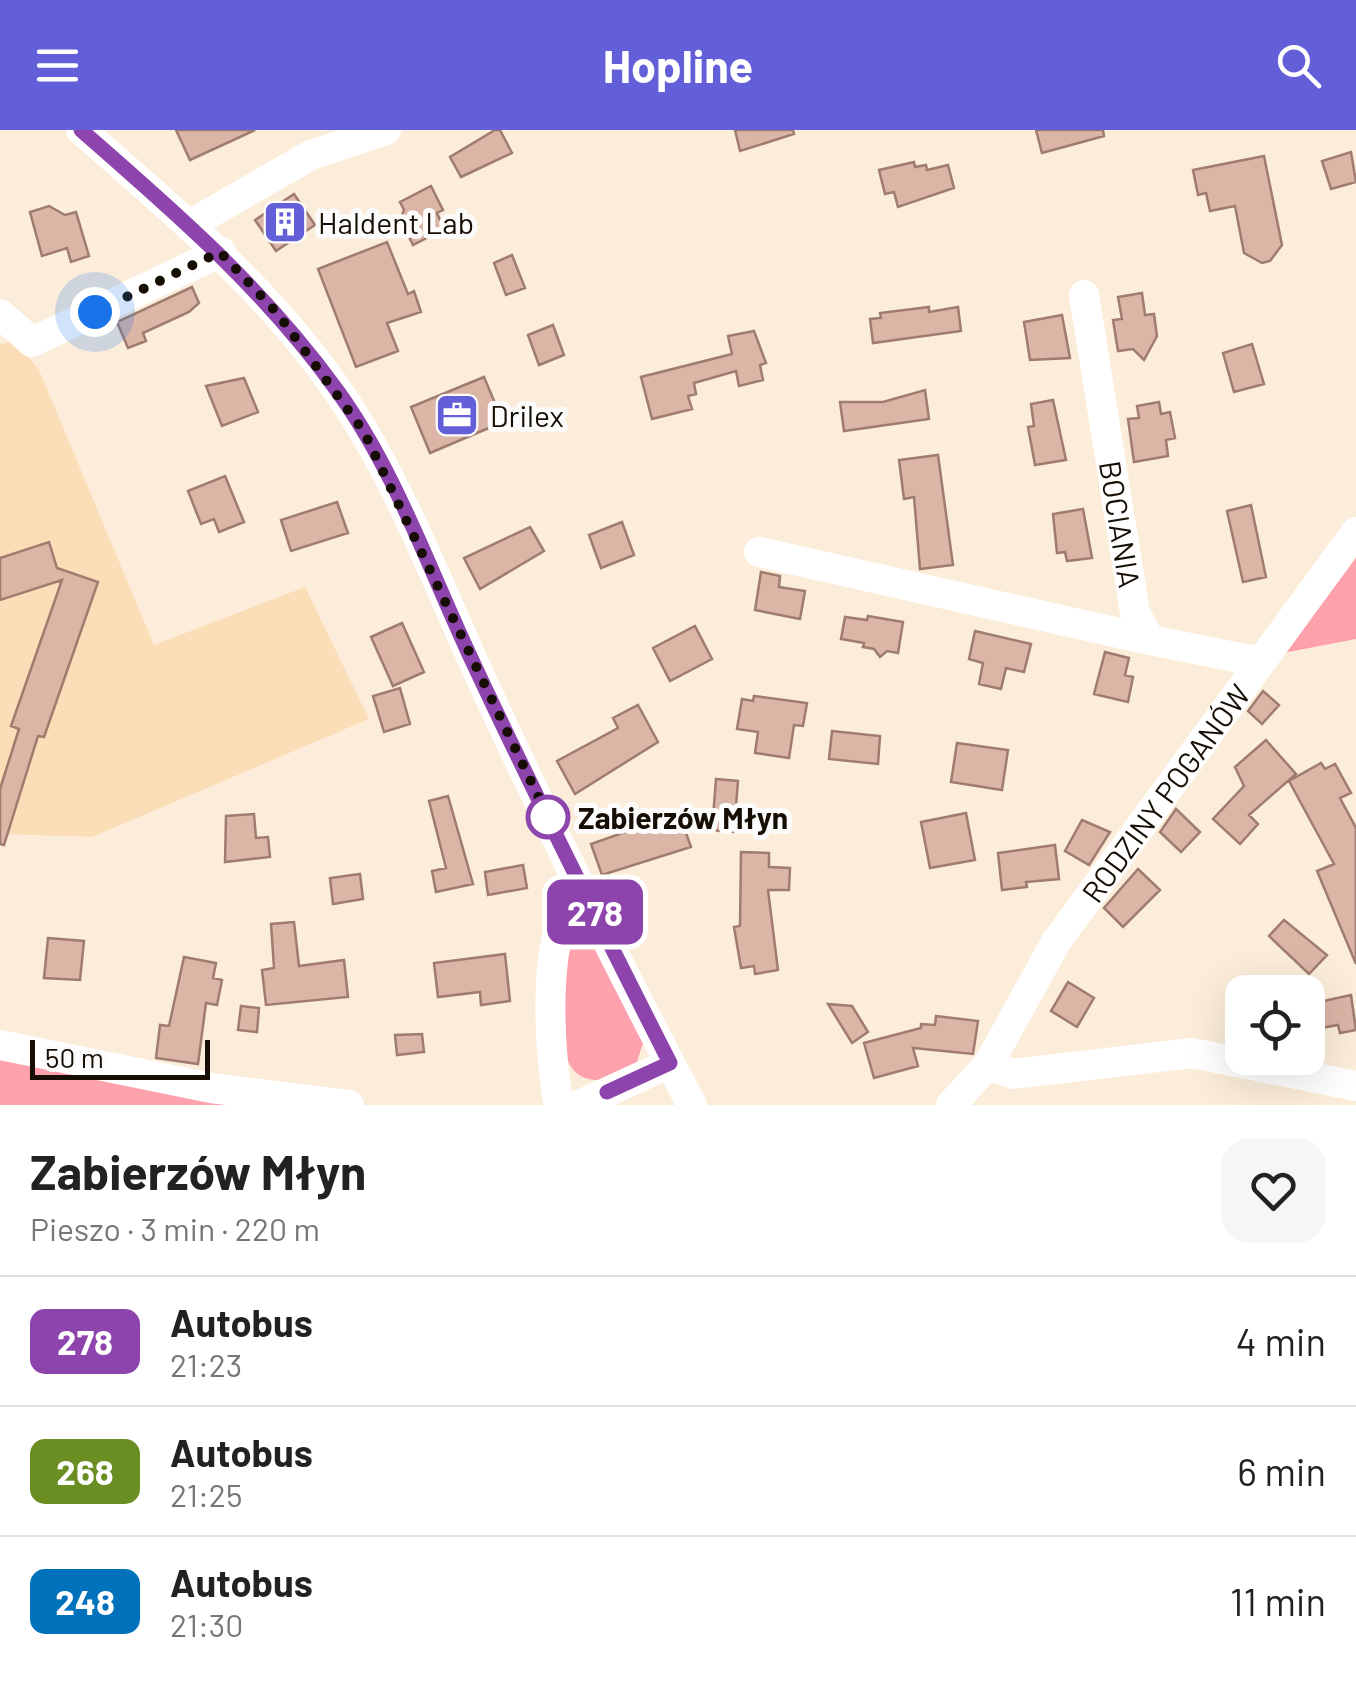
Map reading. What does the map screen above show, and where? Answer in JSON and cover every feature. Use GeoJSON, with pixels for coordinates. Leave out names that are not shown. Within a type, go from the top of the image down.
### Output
{"type":"FeatureCollection","features":[{"type":"Feature","properties":{"kind":"street"},"geometry":{"type":"LineString","coordinates":[[82,130],[220,252],[278,314],[364,432],[692,1105]]}},
{"type":"Feature","properties":{"kind":"street"},"geometry":{"type":"LineString","coordinates":[[190,224],[311,155],[386,130]]}},
{"type":"Feature","properties":{"kind":"street"},"geometry":{"type":"LineString","coordinates":[[0,314],[32,342],[220,252]]}},
{"type":"Feature","properties":{"kind":"street","name":"BOCIANIA"},"geometry":{"type":"LineString","coordinates":[[1084,296],[1135,613],[1150,640]]}},
{"type":"Feature","properties":{"kind":"street","name":"RODZINY POGANÓW"},"geometry":{"type":"LineString","coordinates":[[951,1105],[988,1065],[1056,942],[1356,532]]}},
{"type":"Feature","properties":{"kind":"street"},"geometry":{"type":"LineString","coordinates":[[759,552],[1260,662]]}},
{"type":"Feature","properties":{"kind":"street"},"geometry":{"type":"LineString","coordinates":[[559,1105],[550,1040],[557,942],[566,904],[583,887]]}},
{"type":"Feature","properties":{"kind":"street"},"geometry":{"type":"LineString","coordinates":[[0,1045],[211,1088],[349,1105]]}},
{"type":"Feature","properties":{"kind":"street"},"geometry":{"type":"LineString","coordinates":[[988,1065],[1013,1074],[1192,1053],[1356,1086]]}},
{"type":"Feature","properties":{"kind":"street"},"geometry":{"type":"LineString","coordinates":[[579,1105],[670,1063]]}},
{"type":"Feature","properties":{"kind":"shaded area"},"geometry":{"type":"Polygon","coordinates":[[[15,340],[39,370],[154,645],[305,587],[369,719],[92,837],[0,834],[0,344],[15,340]]]}},
{"type":"Feature","properties":{"kind":"shaded area"},"geometry":{"type":"Polygon","coordinates":[[[1356,548],[1356,639],[1283,653],[1356,548]]]}},
{"type":"Feature","properties":{"kind":"shaded area"},"geometry":{"type":"Polygon","coordinates":[[[576,918],[582,919],[644,1040],[635,1068],[602,1080],[578,1074],[567,1059],[562,1037],[564,983],[576,918]]]}},
{"type":"Feature","properties":{"kind":"shaded area"},"geometry":{"type":"Polygon","coordinates":[[[0,1051],[322,1105],[0,1105],[0,1051]]]}},
{"type":"Feature","properties":{"kind":"building"},"geometry":{"type":"Polygon","coordinates":[[[176,130],[255,130],[190,160],[176,130]]]}},
{"type":"Feature","properties":{"kind":"building"},"geometry":{"type":"Polygon","coordinates":[[[500,130],[512,153],[461,177],[450,157],[500,130]]]}},
{"type":"Feature","properties":{"kind":"building"},"geometry":{"type":"Polygon","coordinates":[[[735,130],[793,130],[794,134],[740,151],[735,130]]]}},
{"type":"Feature","properties":{"kind":"building"},"geometry":{"type":"Polygon","coordinates":[[[1036,130],[1103,130],[1104,136],[1042,153],[1036,130]]]}},
{"type":"Feature","properties":{"kind":"building"},"geometry":{"type":"Polygon","coordinates":[[[1351,152],[1356,182],[1331,189],[1322,161],[1351,152]]]}},
{"type":"Feature","properties":{"kind":"building"},"geometry":{"type":"Polygon","coordinates":[[[1264,156],[1282,245],[1270,261],[1262,263],[1244,253],[1235,206],[1210,211],[1206,193],[1198,195],[1193,170],[1264,156]]]}},
{"type":"Feature","properties":{"kind":"building"},"geometry":{"type":"Polygon","coordinates":[[[914,162],[915,167],[926,165],[927,170],[948,165],[954,188],[898,207],[894,192],[885,194],[879,170],[914,162]]]}},
{"type":"Feature","properties":{"kind":"building"},"geometry":{"type":"Polygon","coordinates":[[[431,186],[443,210],[437,213],[444,229],[413,245],[400,219],[404,210],[400,202],[431,186]]]}},
{"type":"Feature","properties":{"kind":"building","name":"Haldent Lab"},"geometry":{"type":"Polygon","coordinates":[[[294,194],[315,225],[276,251],[255,220],[294,194]]]}},
{"type":"Feature","properties":{"kind":"building"},"geometry":{"type":"Polygon","coordinates":[[[49,206],[65,215],[76,212],[89,256],[71,262],[67,248],[42,256],[30,212],[49,206]]]}},
{"type":"Feature","properties":{"kind":"building"},"geometry":{"type":"Polygon","coordinates":[[[387,242],[408,294],[414,291],[421,312],[387,323],[398,351],[356,367],[318,269],[387,242]]]}},
{"type":"Feature","properties":{"kind":"building"},"geometry":{"type":"Polygon","coordinates":[[[512,255],[525,288],[506,295],[494,263],[512,255]]]}},
{"type":"Feature","properties":{"kind":"building"},"geometry":{"type":"Polygon","coordinates":[[[192,287],[199,303],[189,312],[143,333],[146,341],[128,348],[117,322],[192,287]]]}},
{"type":"Feature","properties":{"kind":"building"},"geometry":{"type":"Polygon","coordinates":[[[1142,293],[1145,315],[1154,314],[1157,336],[1144,360],[1133,349],[1118,351],[1113,320],[1122,319],[1118,297],[1142,293]]]}},
{"type":"Feature","properties":{"kind":"building"},"geometry":{"type":"Polygon","coordinates":[[[929,307],[929,312],[958,307],[961,331],[873,343],[870,319],[881,318],[880,313],[929,307]]]}},
{"type":"Feature","properties":{"kind":"building"},"geometry":{"type":"Polygon","coordinates":[[[1062,315],[1070,358],[1030,360],[1024,322],[1062,315]]]}},
{"type":"Feature","properties":{"kind":"building"},"geometry":{"type":"Polygon","coordinates":[[[553,325],[564,355],[539,365],[528,335],[553,325]]]}},
{"type":"Feature","properties":{"kind":"building"},"geometry":{"type":"Polygon","coordinates":[[[754,331],[766,363],[760,365],[763,380],[739,386],[736,371],[694,383],[696,394],[688,396],[692,409],[652,419],[641,377],[732,354],[728,336],[754,331]]]}},
{"type":"Feature","properties":{"kind":"building"},"geometry":{"type":"Polygon","coordinates":[[[1252,344],[1264,384],[1234,392],[1223,353],[1252,344]]]}},
{"type":"Feature","properties":{"kind":"building","name":"Drilex"},"geometry":{"type":"Polygon","coordinates":[[[484,377],[503,422],[430,453],[411,407],[484,377]]]}},
{"type":"Feature","properties":{"kind":"building"},"geometry":{"type":"Polygon","coordinates":[[[244,378],[258,412],[222,426],[206,386],[244,378]]]}},
{"type":"Feature","properties":{"kind":"building"},"geometry":{"type":"Polygon","coordinates":[[[925,390],[929,419],[844,431],[840,402],[883,402],[925,390]]]}},
{"type":"Feature","properties":{"kind":"building"},"geometry":{"type":"Polygon","coordinates":[[[1053,400],[1066,460],[1035,465],[1028,427],[1034,426],[1031,404],[1053,400]]]}},
{"type":"Feature","properties":{"kind":"building"},"geometry":{"type":"Polygon","coordinates":[[[1159,402],[1161,414],[1170,412],[1175,438],[1166,440],[1168,456],[1134,462],[1128,419],[1139,418],[1137,406],[1159,402]]]}},
{"type":"Feature","properties":{"kind":"building"},"geometry":{"type":"Polygon","coordinates":[[[938,455],[953,565],[920,569],[914,497],[904,499],[899,460],[938,455]]]}},
{"type":"Feature","properties":{"kind":"building"},"geometry":{"type":"Polygon","coordinates":[[[225,476],[244,522],[219,532],[214,519],[201,524],[188,491],[225,476]]]}},
{"type":"Feature","properties":{"kind":"building"},"geometry":{"type":"Polygon","coordinates":[[[337,502],[348,533],[291,551],[281,520],[337,502]]]}},
{"type":"Feature","properties":{"kind":"building"},"geometry":{"type":"Polygon","coordinates":[[[1251,505],[1266,577],[1243,582],[1227,511],[1251,505]]]}},
{"type":"Feature","properties":{"kind":"building"},"geometry":{"type":"Polygon","coordinates":[[[1083,509],[1092,558],[1067,561],[1065,552],[1057,553],[1053,514],[1083,509]]]}},
{"type":"Feature","properties":{"kind":"building"},"geometry":{"type":"Polygon","coordinates":[[[622,522],[634,555],[601,568],[589,535],[622,522]]]}},
{"type":"Feature","properties":{"kind":"building"},"geometry":{"type":"Polygon","coordinates":[[[530,527],[544,551],[480,589],[464,558],[530,527]]]}},
{"type":"Feature","properties":{"kind":"building"},"geometry":{"type":"Polygon","coordinates":[[[49,542],[57,568],[98,582],[44,737],[38,736],[4,845],[0,844],[0,789],[19,729],[11,726],[62,580],[0,600],[0,558],[49,542]]]}},
{"type":"Feature","properties":{"kind":"building"},"geometry":{"type":"Polygon","coordinates":[[[761,572],[780,576],[779,587],[805,591],[800,619],[755,610],[761,572]]]}},
{"type":"Feature","properties":{"kind":"building"},"geometry":{"type":"Polygon","coordinates":[[[868,616],[903,622],[898,653],[887,651],[880,657],[874,649],[863,647],[864,643],[841,639],[845,617],[867,620],[868,616]]]}},
{"type":"Feature","properties":{"kind":"building"},"geometry":{"type":"Polygon","coordinates":[[[402,623],[424,672],[393,686],[371,637],[402,623]]]}},
{"type":"Feature","properties":{"kind":"building"},"geometry":{"type":"Polygon","coordinates":[[[695,626],[712,659],[670,681],[653,648],[695,626]]]}},
{"type":"Feature","properties":{"kind":"building"},"geometry":{"type":"Polygon","coordinates":[[[975,631],[1031,644],[1024,672],[1006,668],[1001,689],[979,684],[983,663],[969,659],[975,631]]]}},
{"type":"Feature","properties":{"kind":"building"},"geometry":{"type":"Polygon","coordinates":[[[1105,652],[1129,658],[1125,675],[1133,677],[1128,702],[1094,694],[1105,652]]]}},
{"type":"Feature","properties":{"kind":"building"},"geometry":{"type":"Polygon","coordinates":[[[400,688],[410,724],[384,732],[373,696],[400,688]]]}},
{"type":"Feature","properties":{"kind":"building"},"geometry":{"type":"Polygon","coordinates":[[[1263,691],[1279,705],[1262,724],[1248,711],[1263,691]]]}},
{"type":"Feature","properties":{"kind":"building"},"geometry":{"type":"Polygon","coordinates":[[[754,696],[807,703],[803,726],[794,725],[789,758],[755,753],[758,732],[737,729],[742,699],[753,701],[754,696]]]}},
{"type":"Feature","properties":{"kind":"building"},"geometry":{"type":"Polygon","coordinates":[[[638,705],[658,742],[575,794],[557,761],[618,728],[613,718],[638,705]]]}},
{"type":"Feature","properties":{"kind":"building"},"geometry":{"type":"Polygon","coordinates":[[[832,731],[880,736],[878,764],[829,759],[832,731]]]}},
{"type":"Feature","properties":{"kind":"building"},"geometry":{"type":"Polygon","coordinates":[[[1266,740],[1296,774],[1249,815],[1258,824],[1240,844],[1213,819],[1244,786],[1235,767],[1266,740]]]}},
{"type":"Feature","properties":{"kind":"building"},"geometry":{"type":"Polygon","coordinates":[[[957,743],[1008,750],[1002,790],[951,782],[957,743]]]}},
{"type":"Feature","properties":{"kind":"building"},"geometry":{"type":"Polygon","coordinates":[[[1321,763],[1325,769],[1335,764],[1351,793],[1340,798],[1356,828],[1356,964],[1317,871],[1334,864],[1289,781],[1321,763]]]}},
{"type":"Feature","properties":{"kind":"building"},"geometry":{"type":"Polygon","coordinates":[[[716,779],[738,781],[734,832],[712,830],[716,779]]]}},
{"type":"Feature","properties":{"kind":"building"},"geometry":{"type":"Polygon","coordinates":[[[448,796],[473,884],[436,892],[432,871],[446,868],[429,801],[448,796]]]}},
{"type":"Feature","properties":{"kind":"building"},"geometry":{"type":"Polygon","coordinates":[[[1176,809],[1200,832],[1181,852],[1160,832],[1176,809]]]}},
{"type":"Feature","properties":{"kind":"building"},"geometry":{"type":"Polygon","coordinates":[[[679,813],[691,847],[602,875],[591,844],[679,813]]]}},
{"type":"Feature","properties":{"kind":"building"},"geometry":{"type":"Polygon","coordinates":[[[966,813],[975,860],[930,868],[921,822],[966,813]]]}},
{"type":"Feature","properties":{"kind":"building"},"geometry":{"type":"Polygon","coordinates":[[[254,814],[256,838],[268,837],[270,857],[225,862],[226,816],[254,814]]]}},
{"type":"Feature","properties":{"kind":"building"},"geometry":{"type":"Polygon","coordinates":[[[1082,820],[1110,832],[1089,865],[1065,851],[1082,820]]]}},
{"type":"Feature","properties":{"kind":"building"},"geometry":{"type":"Polygon","coordinates":[[[1055,845],[1059,879],[1026,882],[1027,887],[1002,890],[998,853],[1055,845]]]}},
{"type":"Feature","properties":{"kind":"building"},"geometry":{"type":"Polygon","coordinates":[[[741,852],[769,853],[769,867],[790,868],[789,890],[768,890],[778,970],[755,974],[754,966],[741,968],[734,927],[740,926],[741,852]]]}},
{"type":"Feature","properties":{"kind":"building"},"geometry":{"type":"Polygon","coordinates":[[[523,865],[527,888],[488,895],[485,872],[523,865]]]}},
{"type":"Feature","properties":{"kind":"building"},"geometry":{"type":"Polygon","coordinates":[[[1138,869],[1160,890],[1123,927],[1104,908],[1138,869]]]}},
{"type":"Feature","properties":{"kind":"building"},"geometry":{"type":"Polygon","coordinates":[[[360,874],[363,899],[333,904],[330,878],[360,874]]]}},
{"type":"Feature","properties":{"kind":"building"},"geometry":{"type":"Polygon","coordinates":[[[1284,920],[1327,955],[1309,974],[1269,936],[1284,920]]]}},
{"type":"Feature","properties":{"kind":"building"},"geometry":{"type":"Polygon","coordinates":[[[294,922],[299,966],[344,960],[348,997],[266,1005],[262,970],[274,968],[271,924],[294,922]]]}},
{"type":"Feature","properties":{"kind":"building"},"geometry":{"type":"Polygon","coordinates":[[[48,938],[84,941],[80,980],[44,978],[48,938]]]}},
{"type":"Feature","properties":{"kind":"building"},"geometry":{"type":"Polygon","coordinates":[[[505,954],[510,1001],[481,1005],[480,992],[438,997],[434,963],[505,954]]]}},
{"type":"Feature","properties":{"kind":"building"},"geometry":{"type":"Polygon","coordinates":[[[184,957],[216,963],[213,978],[222,980],[217,1005],[206,1003],[198,1064],[156,1058],[160,1025],[169,1026],[184,957]]]}},
{"type":"Feature","properties":{"kind":"building"},"geometry":{"type":"Polygon","coordinates":[[[1068,982],[1094,998],[1077,1027],[1051,1011],[1068,982]]]}},
{"type":"Feature","properties":{"kind":"building"},"geometry":{"type":"Polygon","coordinates":[[[1351,995],[1356,1030],[1340,1033],[1338,1025],[1325,1027],[1325,1001],[1351,995]]]}},
{"type":"Feature","properties":{"kind":"building"},"geometry":{"type":"Polygon","coordinates":[[[828,1004],[852,1006],[868,1032],[852,1043],[828,1004]]]}},
{"type":"Feature","properties":{"kind":"building"},"geometry":{"type":"Polygon","coordinates":[[[241,1006],[259,1008],[257,1032],[238,1030],[241,1006]]]}},
{"type":"Feature","properties":{"kind":"building"},"geometry":{"type":"Polygon","coordinates":[[[936,1016],[978,1021],[973,1054],[913,1048],[918,1066],[874,1078],[864,1043],[921,1028],[921,1024],[935,1025],[936,1016]]]}},
{"type":"Feature","properties":{"kind":"building"},"geometry":{"type":"Polygon","coordinates":[[[422,1034],[424,1052],[397,1055],[395,1035],[422,1034]]]}},
{"type":"Feature","properties":{"kind":"bus line","name":"278"},"geometry":{"type":"LineString","coordinates":[[81,130],[205,237],[256,288],[302,343],[364,432],[517,756],[670,1063],[607,1092]]}},
{"type":"Feature","properties":{"kind":"place","name":"Haldent Lab"},"geometry":{"type":"Point","coordinates":[285,222]}},
{"type":"Feature","properties":{"kind":"place","name":"Drilex"},"geometry":{"type":"Point","coordinates":[457,415]}},
{"type":"Feature","properties":{"kind":"place","name":"Zabierzów Młyn"},"geometry":{"type":"Point","coordinates":[548,817]}},
{"type":"Feature","properties":{"kind":"route"},"geometry":{"type":"LineString","coordinates":[[95,312],[220,252],[256,288],[302,343],[364,432],[549,820],[548,817]]}}]}
